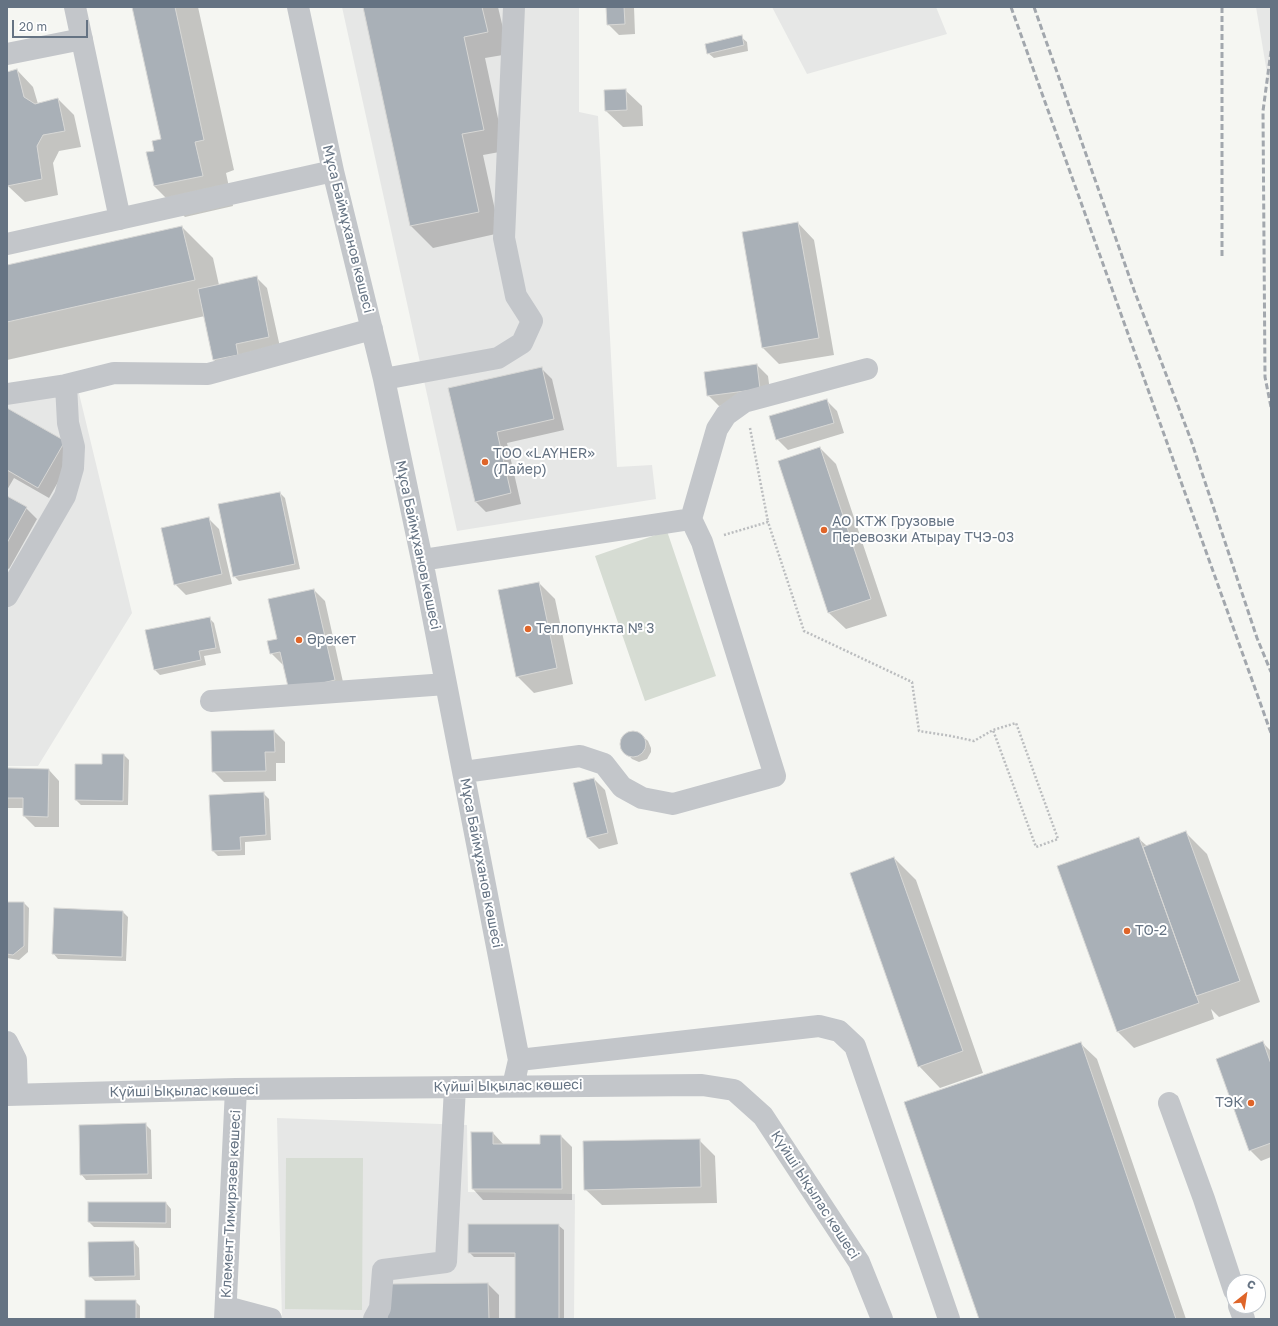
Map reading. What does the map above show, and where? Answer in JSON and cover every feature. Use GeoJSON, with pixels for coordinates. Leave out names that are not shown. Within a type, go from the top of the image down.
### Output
{"type":"FeatureCollection","features":[{"type":"Feature","properties":{"kind":"street"},"geometry":{"type":"LineString","coordinates":[[76,7],[120,219]]}},
{"type":"Feature","properties":{"kind":"street","name":"Мұса Баймұханов көшесі"},"geometry":{"type":"LineString","coordinates":[[298,7],[333,171],[384,379],[422,560],[519,1060],[513,1086]]}},
{"type":"Feature","properties":{"kind":"street"},"geometry":{"type":"LineString","coordinates":[[384,379],[498,358],[522,343],[532,320],[516,296],[504,238],[514,7]]}},
{"type":"Feature","properties":{"kind":"street"},"geometry":{"type":"LineString","coordinates":[[7,54],[82,39]]}},
{"type":"Feature","properties":{"kind":"street"},"geometry":{"type":"LineString","coordinates":[[7,244],[333,171]]}},
{"type":"Feature","properties":{"kind":"street"},"geometry":{"type":"LineString","coordinates":[[7,394],[66,384],[114,373],[208,374],[372,329]]}},
{"type":"Feature","properties":{"kind":"street"},"geometry":{"type":"LineString","coordinates":[[464,772],[580,756],[604,764],[622,786],[642,798],[673,804],[775,776],[702,542],[691,519],[717,429],[726,415],[744,402],[867,369]]}},
{"type":"Feature","properties":{"kind":"street"},"geometry":{"type":"LineString","coordinates":[[7,596],[65,496],[73,468],[74,448],[68,423],[66,384]]}},
{"type":"Feature","properties":{"kind":"street"},"geometry":{"type":"LineString","coordinates":[[422,560],[691,519]]}},
{"type":"Feature","properties":{"kind":"street"},"geometry":{"type":"LineString","coordinates":[[212,701],[446,684]]}},
{"type":"Feature","properties":{"kind":"street"},"geometry":{"type":"LineString","coordinates":[[519,1060],[819,1026],[839,1031],[855,1046],[949,1319]]}},
{"type":"Feature","properties":{"kind":"street"},"geometry":{"type":"LineString","coordinates":[[7,1042],[16,1060],[12,1094]]}},
{"type":"Feature","properties":{"kind":"street","name":"Күйші Ықылас көшесі"},"geometry":{"type":"LineString","coordinates":[[12,1094],[236,1089],[513,1086],[702,1085],[734,1090],[763,1116],[859,1262],[882,1319]]}},
{"type":"Feature","properties":{"kind":"street"},"geometry":{"type":"LineString","coordinates":[[374,1319],[380,1308],[383,1270],[446,1262],[455,1087]]}},
{"type":"Feature","properties":{"kind":"street","name":"Клемент Тимирязев көшесі"},"geometry":{"type":"LineString","coordinates":[[226,1313],[236,1089]]}},
{"type":"Feature","properties":{"kind":"street"},"geometry":{"type":"LineString","coordinates":[[1169,1103],[1204,1199],[1229,1274]]}},
{"type":"Feature","properties":{"kind":"street"},"geometry":{"type":"LineString","coordinates":[[226,1313],[271,1319]]}},
{"type":"Feature","properties":{"kind":"path"},"geometry":{"type":"LineString","coordinates":[[744,402],[768,522],[804,631],[912,682],[919,731],[951,736],[974,742],[993,730],[1016,723],[1058,839],[1036,847],[993,730]]}},
{"type":"Feature","properties":{"kind":"path"},"geometry":{"type":"LineString","coordinates":[[702,542],[768,522]]}},
{"type":"Feature","properties":{"kind":"shaded area"},"geometry":{"type":"Polygon","coordinates":[[[342,7],[579,7],[579,112],[598,116],[617,467],[652,465],[656,499],[457,531],[342,7]]]}},
{"type":"Feature","properties":{"kind":"shaded area"},"geometry":{"type":"Polygon","coordinates":[[[772,7],[936,7],[947,34],[807,74],[772,7]]]}},
{"type":"Feature","properties":{"kind":"shaded area"},"geometry":{"type":"Polygon","coordinates":[[[1256,7],[1271,7],[1271,97],[1256,7]]]}},
{"type":"Feature","properties":{"kind":"shaded area"},"geometry":{"type":"Polygon","coordinates":[[[76,381],[132,613],[38,766],[7,766],[7,390],[76,381]]]}},
{"type":"Feature","properties":{"kind":"shaded area"},"geometry":{"type":"Polygon","coordinates":[[[667,531],[716,676],[645,701],[595,556],[667,531]]]}},
{"type":"Feature","properties":{"kind":"shaded area"},"geometry":{"type":"Polygon","coordinates":[[[277,1118],[467,1125],[468,1192],[575,1194],[574,1319],[282,1319],[277,1118]]]}},
{"type":"Feature","properties":{"kind":"shaded area"},"geometry":{"type":"Polygon","coordinates":[[[286,1158],[363,1158],[362,1310],[285,1309],[286,1158]]]}},
{"type":"Feature","properties":{"kind":"building"},"geometry":{"type":"Polygon","coordinates":[[[132,7],[175,7],[204,140],[195,142],[203,176],[154,186],[146,152],[154,151],[152,141],[161,139],[132,7]]]}},
{"type":"Feature","properties":{"kind":"building"},"geometry":{"type":"Polygon","coordinates":[[[363,7],[482,7],[488,32],[464,37],[484,130],[462,134],[479,212],[410,226],[363,7]]]}},
{"type":"Feature","properties":{"kind":"building"},"geometry":{"type":"Polygon","coordinates":[[[606,7],[624,7],[625,24],[607,25],[606,7]]]}},
{"type":"Feature","properties":{"kind":"building"},"geometry":{"type":"Polygon","coordinates":[[[742,35],[744,45],[707,54],[705,44],[742,35]]]}},
{"type":"Feature","properties":{"kind":"building"},"geometry":{"type":"Polygon","coordinates":[[[17,69],[24,97],[35,104],[58,98],[65,131],[43,135],[37,146],[42,179],[7,186],[7,72],[17,69]]]}},
{"type":"Feature","properties":{"kind":"building"},"geometry":{"type":"Polygon","coordinates":[[[626,89],[627,110],[605,111],[604,90],[626,89]]]}},
{"type":"Feature","properties":{"kind":"building"},"geometry":{"type":"Polygon","coordinates":[[[798,222],[819,338],[762,348],[742,232],[798,222]]]}},
{"type":"Feature","properties":{"kind":"building"},"geometry":{"type":"Polygon","coordinates":[[[182,226],[195,280],[7,322],[7,265],[182,226]]]}},
{"type":"Feature","properties":{"kind":"building"},"geometry":{"type":"Polygon","coordinates":[[[257,276],[269,337],[236,344],[238,355],[213,360],[198,289],[257,276]]]}},
{"type":"Feature","properties":{"kind":"building"},"geometry":{"type":"Polygon","coordinates":[[[757,364],[760,389],[707,396],[704,372],[757,364]]]}},
{"type":"Feature","properties":{"kind":"building","name":"ТОО «LAYHER» (Лайер)"},"geometry":{"type":"Polygon","coordinates":[[[542,367],[554,419],[497,432],[511,493],[475,502],[448,388],[542,367]]]}},
{"type":"Feature","properties":{"kind":"building"},"geometry":{"type":"Polygon","coordinates":[[[827,399],[834,423],[776,440],[769,416],[827,399]]]}},
{"type":"Feature","properties":{"kind":"building"},"geometry":{"type":"Polygon","coordinates":[[[7,408],[65,441],[38,488],[7,470],[7,408]]]}},
{"type":"Feature","properties":{"kind":"building","name":"АО КТЖ Грузовые Перевозки Атырау ТЧЭ-03"},"geometry":{"type":"Polygon","coordinates":[[[820,447],[871,599],[828,613],[778,461],[820,447]]]}},
{"type":"Feature","properties":{"kind":"building"},"geometry":{"type":"Polygon","coordinates":[[[280,492],[295,564],[233,577],[218,504],[280,492]]]}},
{"type":"Feature","properties":{"kind":"building"},"geometry":{"type":"Polygon","coordinates":[[[7,496],[27,507],[7,543],[7,496]]]}},
{"type":"Feature","properties":{"kind":"building"},"geometry":{"type":"Polygon","coordinates":[[[209,517],[222,574],[174,585],[161,528],[209,517]]]}},
{"type":"Feature","properties":{"kind":"building","name":"Теплопункта № 3"},"geometry":{"type":"Polygon","coordinates":[[[539,582],[557,668],[516,677],[498,590],[539,582]]]}},
{"type":"Feature","properties":{"kind":"building","name":"Әрекет"},"geometry":{"type":"Polygon","coordinates":[[[314,589],[335,680],[289,691],[280,652],[270,654],[267,641],[277,639],[268,599],[314,589]]]}},
{"type":"Feature","properties":{"kind":"building"},"geometry":{"type":"Polygon","coordinates":[[[210,617],[216,648],[199,651],[201,660],[154,670],[145,630],[210,617]]]}},
{"type":"Feature","properties":{"kind":"building"},"geometry":{"type":"Polygon","coordinates":[[[274,730],[275,752],[265,752],[266,771],[212,772],[211,731],[274,730]]]}},
{"type":"Feature","properties":{"kind":"building"},"geometry":{"type":"Polygon","coordinates":[[[633,731],[642,735],[646,744],[642,753],[633,757],[624,753],[620,744],[624,735],[633,731]]]}},
{"type":"Feature","properties":{"kind":"building"},"geometry":{"type":"Polygon","coordinates":[[[102,754],[124,754],[123,801],[75,800],[75,764],[102,764],[102,754]]]}},
{"type":"Feature","properties":{"kind":"building"},"geometry":{"type":"Polygon","coordinates":[[[7,768],[49,769],[48,817],[23,816],[23,798],[7,798],[7,768]]]}},
{"type":"Feature","properties":{"kind":"building"},"geometry":{"type":"Polygon","coordinates":[[[594,778],[608,833],[587,838],[573,783],[594,778]]]}},
{"type":"Feature","properties":{"kind":"building"},"geometry":{"type":"Polygon","coordinates":[[[264,792],[266,835],[240,837],[241,850],[212,851],[209,795],[264,792]]]}},
{"type":"Feature","properties":{"kind":"building"},"geometry":{"type":"Polygon","coordinates":[[[1186,831],[1240,981],[1196,996],[1143,847],[1186,831]]]}},
{"type":"Feature","properties":{"kind":"building","name":"ТО-2"},"geometry":{"type":"Polygon","coordinates":[[[1139,837],[1199,1003],[1117,1032],[1057,866],[1139,837]]]}},
{"type":"Feature","properties":{"kind":"building"},"geometry":{"type":"Polygon","coordinates":[[[894,857],[963,1051],[918,1067],[850,873],[894,857]]]}},
{"type":"Feature","properties":{"kind":"building"},"geometry":{"type":"Polygon","coordinates":[[[7,902],[24,902],[24,946],[13,955],[7,954],[7,902]]]}},
{"type":"Feature","properties":{"kind":"building"},"geometry":{"type":"Polygon","coordinates":[[[54,908],[123,911],[122,957],[52,954],[54,908]]]}},
{"type":"Feature","properties":{"kind":"building","name":"ТЭК"},"geometry":{"type":"Polygon","coordinates":[[[1263,1041],[1271,1064],[1271,1143],[1249,1151],[1216,1059],[1263,1041]]]}},
{"type":"Feature","properties":{"kind":"building"},"geometry":{"type":"Polygon","coordinates":[[[1081,1042],[1176,1319],[979,1319],[904,1102],[1081,1042]]]}},
{"type":"Feature","properties":{"kind":"building"},"geometry":{"type":"Polygon","coordinates":[[[146,1123],[148,1174],[80,1175],[79,1125],[146,1123]]]}},
{"type":"Feature","properties":{"kind":"building"},"geometry":{"type":"Polygon","coordinates":[[[471,1132],[493,1132],[493,1144],[540,1144],[540,1135],[561,1135],[562,1189],[472,1189],[471,1132]]]}},
{"type":"Feature","properties":{"kind":"building"},"geometry":{"type":"Polygon","coordinates":[[[700,1139],[701,1187],[584,1190],[583,1141],[700,1139]]]}},
{"type":"Feature","properties":{"kind":"building"},"geometry":{"type":"Polygon","coordinates":[[[88,1202],[166,1202],[166,1223],[88,1222],[88,1202]]]}},
{"type":"Feature","properties":{"kind":"building"},"geometry":{"type":"Polygon","coordinates":[[[468,1224],[559,1224],[559,1319],[515,1319],[515,1253],[468,1253],[468,1224]]]}},
{"type":"Feature","properties":{"kind":"building"},"geometry":{"type":"Polygon","coordinates":[[[134,1241],[135,1276],[89,1277],[88,1242],[134,1241]]]}},
{"type":"Feature","properties":{"kind":"building"},"geometry":{"type":"Polygon","coordinates":[[[488,1283],[489,1319],[387,1319],[387,1284],[488,1283]]]}},
{"type":"Feature","properties":{"kind":"building"},"geometry":{"type":"Polygon","coordinates":[[[85,1300],[136,1300],[136,1319],[85,1319],[85,1300]]]}},
{"type":"Feature","properties":{"kind":"railway"},"geometry":{"type":"LineString","coordinates":[[1011,7],[1271,733]]}},
{"type":"Feature","properties":{"kind":"railway"},"geometry":{"type":"LineString","coordinates":[[1034,7],[1134,290],[1191,440],[1257,638],[1271,672]]}},
{"type":"Feature","properties":{"kind":"railway"},"geometry":{"type":"LineString","coordinates":[[1222,7],[1222,256]]}},
{"type":"Feature","properties":{"kind":"railway"},"geometry":{"type":"LineString","coordinates":[[1271,51],[1263,111],[1265,377],[1271,407]]}},
{"type":"Feature","properties":{"kind":"place","name":"ТОО «LAYHER» (Лайер)"},"geometry":{"type":"Point","coordinates":[485,462]}},
{"type":"Feature","properties":{"kind":"place","name":"АО КТЖ Грузовые Перевозки Атырау ТЧЭ-03"},"geometry":{"type":"Point","coordinates":[824,530]}},
{"type":"Feature","properties":{"kind":"place","name":"Теплопункта № 3"},"geometry":{"type":"Point","coordinates":[528,629]}},
{"type":"Feature","properties":{"kind":"place","name":"Әрекет"},"geometry":{"type":"Point","coordinates":[299,640]}},
{"type":"Feature","properties":{"kind":"place","name":"ТО-2"},"geometry":{"type":"Point","coordinates":[1127,931]}},
{"type":"Feature","properties":{"kind":"place","name":"ТЭК"},"geometry":{"type":"Point","coordinates":[1251,1103]}}]}
